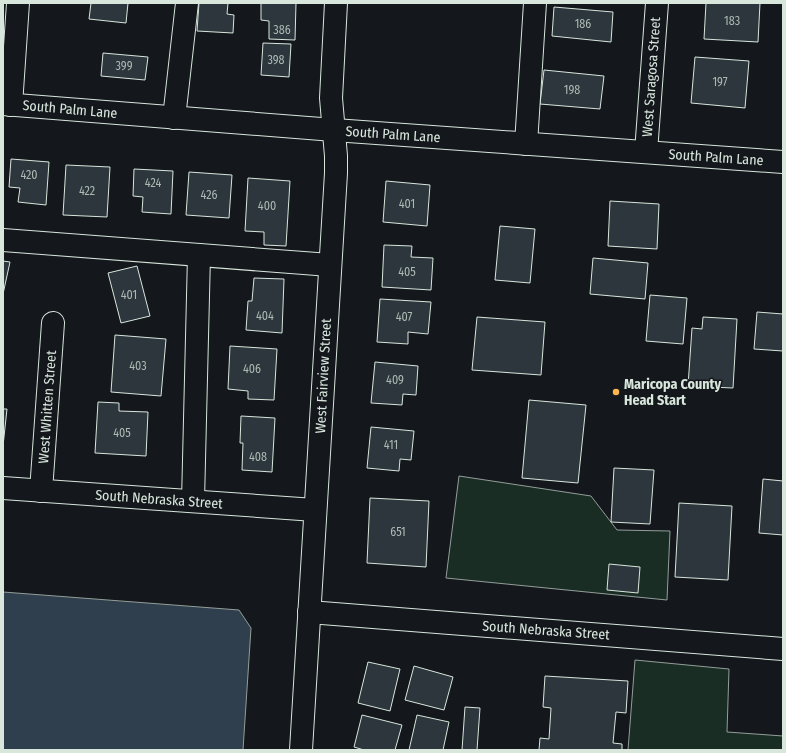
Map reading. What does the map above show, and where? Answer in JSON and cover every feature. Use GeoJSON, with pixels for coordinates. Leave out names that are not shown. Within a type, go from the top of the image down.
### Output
{"type":"FeatureCollection","features":[{"type":"Feature","properties":{"kind":"street"},"geometry":{"type":"LineString","coordinates":[[7,104],[18,3]]}},
{"type":"Feature","properties":{"kind":"street"},"geometry":{"type":"LineString","coordinates":[[174,118],[187,3]]}},
{"type":"Feature","properties":{"kind":"street","name":"West Fairview Street"},"geometry":{"type":"LineString","coordinates":[[301,750],[336,172],[331,98],[336,3]]}},
{"type":"Feature","properties":{"kind":"street"},"geometry":{"type":"LineString","coordinates":[[526,144],[535,3]]}},
{"type":"Feature","properties":{"kind":"street","name":"West Saragosa Street"},"geometry":{"type":"LineString","coordinates":[[646,152],[657,3]]}},
{"type":"Feature","properties":{"kind":"street","name":"South Palm Lane"},"geometry":{"type":"LineString","coordinates":[[7,104],[526,144],[646,152],[783,157]]}},
{"type":"Feature","properties":{"kind":"street"},"geometry":{"type":"LineString","coordinates":[[3,240],[330,265]]}},
{"type":"Feature","properties":{"kind":"street"},"geometry":{"type":"LineString","coordinates":[[193,501],[199,255]]}},
{"type":"Feature","properties":{"kind":"street","name":"West Whitten Street"},"geometry":{"type":"LineString","coordinates":[[41,491],[53,323]]}},
{"type":"Feature","properties":{"kind":"street","name":"South Nebraska Street"},"geometry":{"type":"LineString","coordinates":[[3,488],[315,510]]}},
{"type":"Feature","properties":{"kind":"street","name":"South Nebraska Street"},"geometry":{"type":"LineString","coordinates":[[309,612],[783,649]]}},
{"type":"Feature","properties":{"kind":"green space"},"geometry":{"type":"Polygon","coordinates":[[[459,476],[591,496],[617,530],[670,531],[667,600],[446,578],[459,476]]]}},
{"type":"Feature","properties":{"kind":"green space"},"geometry":{"type":"Polygon","coordinates":[[[635,660],[729,669],[727,732],[783,736],[783,750],[628,750],[635,660]]]}},
{"type":"Feature","properties":{"kind":"water"},"geometry":{"type":"Polygon","coordinates":[[[3,592],[239,610],[251,628],[243,750],[3,750],[3,592]]]}},
{"type":"Feature","properties":{"kind":"building"},"geometry":{"type":"Polygon","coordinates":[[[91,3],[128,3],[126,23],[89,19],[91,3]]]}},
{"type":"Feature","properties":{"kind":"building"},"geometry":{"type":"Polygon","coordinates":[[[199,3],[228,3],[227,14],[234,15],[233,33],[197,31],[199,3]]]}},
{"type":"Feature","properties":{"kind":"building"},"geometry":{"type":"Polygon","coordinates":[[[261,3],[296,3],[295,40],[269,39],[269,21],[261,20],[261,3]]]}},
{"type":"Feature","properties":{"kind":"building"},"geometry":{"type":"Polygon","coordinates":[[[706,3],[760,3],[758,42],[704,39],[706,3]]]}},
{"type":"Feature","properties":{"kind":"building"},"geometry":{"type":"Polygon","coordinates":[[[554,7],[613,12],[611,42],[552,36],[554,7]]]}},
{"type":"Feature","properties":{"kind":"building"},"geometry":{"type":"Polygon","coordinates":[[[263,43],[291,44],[289,77],[261,75],[263,43]]]}},
{"type":"Feature","properties":{"kind":"building"},"geometry":{"type":"Polygon","coordinates":[[[103,53],[148,57],[145,80],[101,76],[103,53]]]}},
{"type":"Feature","properties":{"kind":"building"},"geometry":{"type":"Polygon","coordinates":[[[695,57],[749,61],[745,108],[691,103],[695,57]]]}},
{"type":"Feature","properties":{"kind":"building"},"geometry":{"type":"Polygon","coordinates":[[[544,70],[604,76],[600,109],[540,104],[544,70]]]}},
{"type":"Feature","properties":{"kind":"building"},"geometry":{"type":"Polygon","coordinates":[[[11,159],[49,162],[46,205],[18,202],[20,188],[9,187],[11,159]]]}},
{"type":"Feature","properties":{"kind":"building"},"geometry":{"type":"Polygon","coordinates":[[[66,165],[110,167],[107,217],[63,215],[66,165]]]}},
{"type":"Feature","properties":{"kind":"building"},"geometry":{"type":"Polygon","coordinates":[[[134,169],[173,171],[171,214],[142,212],[143,197],[133,196],[134,169]]]}},
{"type":"Feature","properties":{"kind":"building"},"geometry":{"type":"Polygon","coordinates":[[[189,172],[232,175],[229,218],[186,215],[189,172]]]}},
{"type":"Feature","properties":{"kind":"building"},"geometry":{"type":"Polygon","coordinates":[[[248,178],[290,181],[286,246],[264,245],[264,232],[245,231],[248,178]]]}},
{"type":"Feature","properties":{"kind":"building"},"geometry":{"type":"Polygon","coordinates":[[[386,181],[430,185],[427,226],[383,222],[386,181]]]}},
{"type":"Feature","properties":{"kind":"building"},"geometry":{"type":"Polygon","coordinates":[[[610,201],[659,204],[657,249],[608,246],[610,201]]]}},
{"type":"Feature","properties":{"kind":"building"},"geometry":{"type":"Polygon","coordinates":[[[500,226],[535,229],[530,283],[495,280],[500,226]]]}},
{"type":"Feature","properties":{"kind":"building"},"geometry":{"type":"Polygon","coordinates":[[[384,245],[412,246],[411,257],[433,258],[431,290],[382,287],[384,245]]]}},
{"type":"Feature","properties":{"kind":"building"},"geometry":{"type":"Polygon","coordinates":[[[593,258],[648,263],[645,299],[590,294],[593,258]]]}},
{"type":"Feature","properties":{"kind":"building"},"geometry":{"type":"Polygon","coordinates":[[[3,261],[10,262],[3,294],[3,261]]]}},
{"type":"Feature","properties":{"kind":"building"},"geometry":{"type":"Polygon","coordinates":[[[137,266],[150,316],[121,323],[108,273],[137,266]]]}},
{"type":"Feature","properties":{"kind":"building"},"geometry":{"type":"Polygon","coordinates":[[[254,278],[284,279],[282,333],[246,330],[248,301],[252,301],[254,278]]]}},
{"type":"Feature","properties":{"kind":"building"},"geometry":{"type":"Polygon","coordinates":[[[650,295],[687,298],[683,344],[646,341],[650,295]]]}},
{"type":"Feature","properties":{"kind":"building"},"geometry":{"type":"Polygon","coordinates":[[[380,299],[431,302],[428,334],[408,332],[408,344],[377,342],[380,299]]]}},
{"type":"Feature","properties":{"kind":"building"},"geometry":{"type":"Polygon","coordinates":[[[757,312],[783,314],[783,351],[754,349],[757,312]]]}},
{"type":"Feature","properties":{"kind":"building"},"geometry":{"type":"Polygon","coordinates":[[[477,317],[545,322],[541,375],[472,370],[477,317]]]}},
{"type":"Feature","properties":{"kind":"building"},"geometry":{"type":"Polygon","coordinates":[[[703,317],[737,319],[733,388],[688,386],[692,328],[702,329],[703,317]]]}},
{"type":"Feature","properties":{"kind":"building"},"geometry":{"type":"Polygon","coordinates":[[[115,335],[166,339],[161,396],[111,392],[115,335]]]}},
{"type":"Feature","properties":{"kind":"building"},"geometry":{"type":"Polygon","coordinates":[[[230,346],[277,349],[274,400],[248,399],[248,391],[228,389],[230,346]]]}},
{"type":"Feature","properties":{"kind":"building"},"geometry":{"type":"Polygon","coordinates":[[[375,362],[418,366],[416,395],[403,394],[402,405],[371,403],[375,362]]]}},
{"type":"Feature","properties":{"kind":"building"},"geometry":{"type":"Polygon","coordinates":[[[529,400],[586,405],[578,483],[522,478],[529,400]]]}},
{"type":"Feature","properties":{"kind":"building"},"geometry":{"type":"Polygon","coordinates":[[[98,402],[119,403],[119,411],[148,412],[146,456],[95,453],[98,402]]]}},
{"type":"Feature","properties":{"kind":"building"},"geometry":{"type":"Polygon","coordinates":[[[3,409],[7,409],[3,446],[3,409]]]}},
{"type":"Feature","properties":{"kind":"building"},"geometry":{"type":"Polygon","coordinates":[[[241,416],[275,418],[272,472],[242,470],[243,443],[240,443],[241,416]]]}},
{"type":"Feature","properties":{"kind":"building"},"geometry":{"type":"Polygon","coordinates":[[[371,427],[414,431],[411,460],[400,459],[399,471],[367,468],[371,427]]]}},
{"type":"Feature","properties":{"kind":"building"},"geometry":{"type":"Polygon","coordinates":[[[614,468],[654,470],[650,524],[611,522],[614,468]]]}},
{"type":"Feature","properties":{"kind":"building"},"geometry":{"type":"Polygon","coordinates":[[[763,479],[783,481],[783,535],[759,533],[763,479]]]}},
{"type":"Feature","properties":{"kind":"building"},"geometry":{"type":"Polygon","coordinates":[[[370,498],[429,501],[426,567],[367,563],[370,498]]]}},
{"type":"Feature","properties":{"kind":"building"},"geometry":{"type":"Polygon","coordinates":[[[679,503],[732,506],[728,580],[675,577],[679,503]]]}},
{"type":"Feature","properties":{"kind":"building"},"geometry":{"type":"Polygon","coordinates":[[[609,564],[640,567],[638,593],[607,590],[609,564]]]}},
{"type":"Feature","properties":{"kind":"building"},"geometry":{"type":"Polygon","coordinates":[[[368,662],[400,669],[390,711],[358,703],[368,662]]]}},
{"type":"Feature","properties":{"kind":"building"},"geometry":{"type":"Polygon","coordinates":[[[414,666],[453,677],[444,710],[405,700],[414,666]]]}},
{"type":"Feature","properties":{"kind":"building"},"geometry":{"type":"Polygon","coordinates":[[[545,676],[628,681],[626,713],[616,712],[613,743],[622,744],[622,750],[539,750],[540,738],[549,739],[551,708],[543,707],[545,676]]]}},
{"type":"Feature","properties":{"kind":"building"},"geometry":{"type":"Polygon","coordinates":[[[465,707],[480,708],[477,750],[462,750],[465,707]]]}},
{"type":"Feature","properties":{"kind":"building"},"geometry":{"type":"Polygon","coordinates":[[[362,715],[402,725],[395,750],[364,750],[354,747],[362,715]]]}},
{"type":"Feature","properties":{"kind":"building"},"geometry":{"type":"Polygon","coordinates":[[[417,715],[449,722],[443,750],[409,750],[417,715]]]}},
{"type":"Feature","properties":{"kind":"place","name":"Maricopa County Head Start"},"geometry":{"type":"Point","coordinates":[616,392]}}]}
